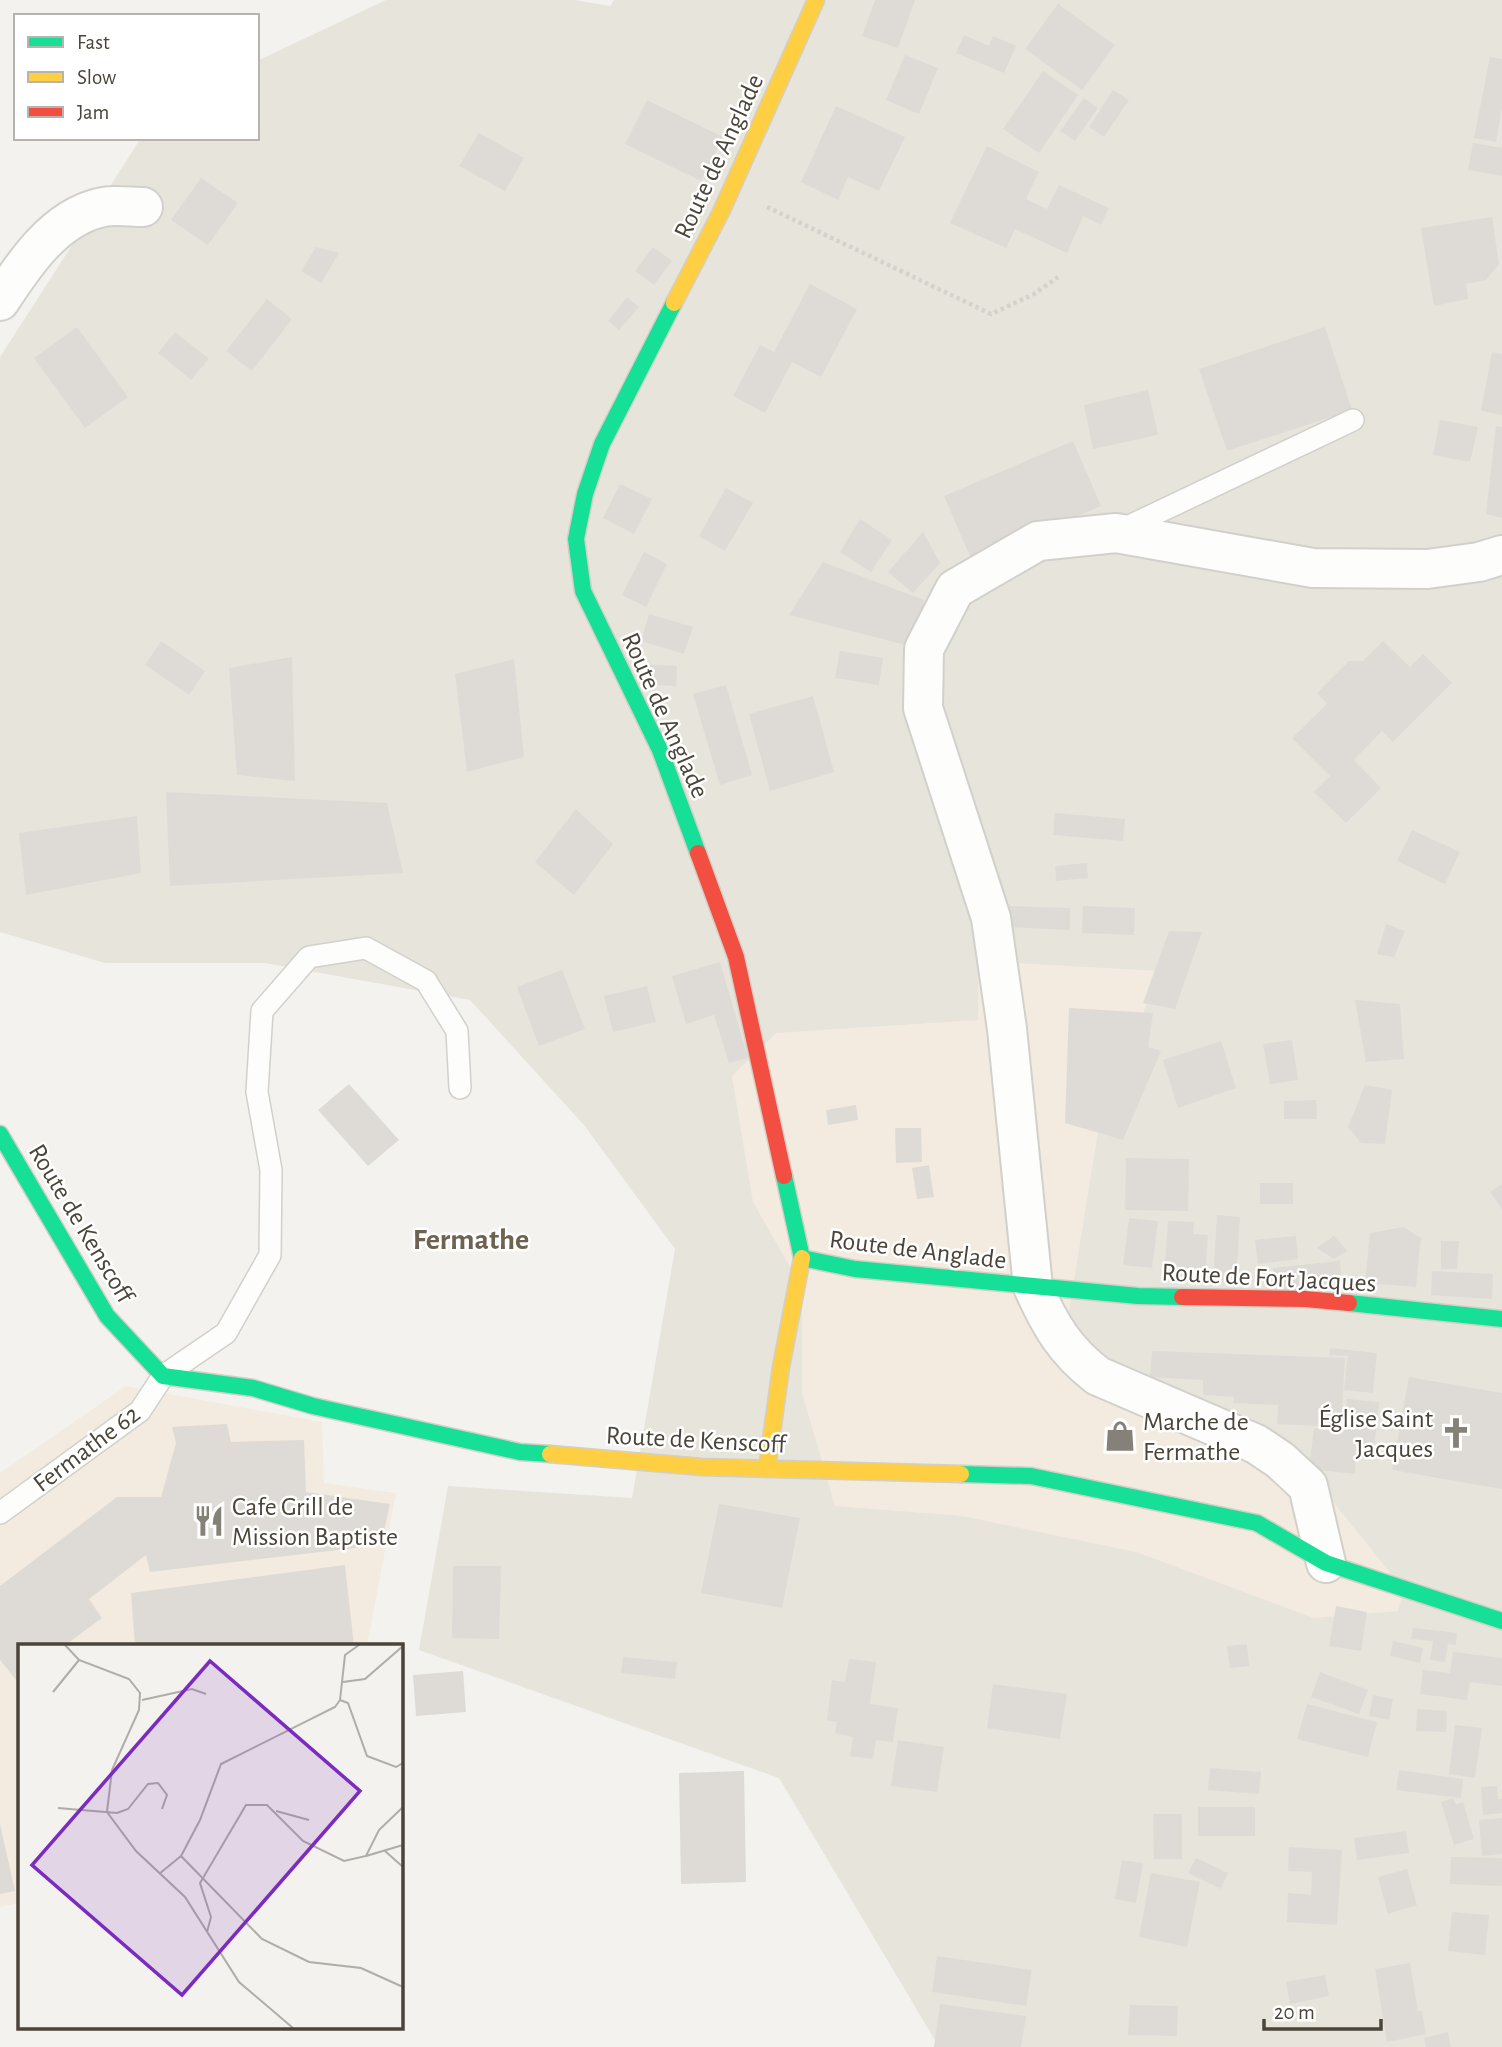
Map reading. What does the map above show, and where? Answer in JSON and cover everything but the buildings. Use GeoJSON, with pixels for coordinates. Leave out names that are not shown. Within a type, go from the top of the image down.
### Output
{"type":"FeatureCollection","features":[{"type":"Feature","properties":{"kind":"street","name":"Route de Anglade"},"geometry":{"type":"LineString","coordinates":[[816,0],[731,190],[602,444],[585,494],[576,539],[583,591],[660,750],[736,957],[802,1258],[855,1269],[1033,1287]]}},
{"type":"Feature","properties":{"kind":"street"},"geometry":{"type":"LineString","coordinates":[[0,301],[39,248],[64,223],[100,207],[143,207]]}},
{"type":"Feature","properties":{"kind":"street"},"geometry":{"type":"LineString","coordinates":[[1326,1563],[1308,1486],[1280,1460],[1255,1444],[1098,1376],[1077,1360],[1045,1315],[1033,1287],[1007,1029],[991,918],[923,708],[923,649],[955,589],[1038,541],[1116,533],[1313,568],[1427,569],[1479,562],[1502,555]]}},
{"type":"Feature","properties":{"kind":"street","name":"Route de Kenscoff"},"geometry":{"type":"LineString","coordinates":[[0,1134],[107,1316],[163,1376],[253,1388],[313,1406],[520,1452],[702,1467],[1031,1476],[1257,1523],[1326,1563],[1502,1621]]}},
{"type":"Feature","properties":{"kind":"street"},"geometry":{"type":"LineString","coordinates":[[767,1469],[802,1258]]}},
{"type":"Feature","properties":{"kind":"street","name":"Route de Fort Jacques"},"geometry":{"type":"LineString","coordinates":[[1033,1287],[1138,1296],[1306,1299],[1502,1319]]}},
{"type":"Feature","properties":{"kind":"lane"},"geometry":{"type":"LineString","coordinates":[[1116,533],[1353,420]]}},
{"type":"Feature","properties":{"kind":"lane"},"geometry":{"type":"LineString","coordinates":[[163,1376],[226,1333],[270,1255],[271,1170],[257,1092],[262,1011],[309,957],[366,948],[426,981],[457,1031],[460,1088]]}},
{"type":"Feature","properties":{"kind":"lane","name":"Fermathe 62"},"geometry":{"type":"LineString","coordinates":[[0,1513],[140,1412],[163,1376]]}},
{"type":"Feature","properties":{"kind":"path"},"geometry":{"type":"LineString","coordinates":[[731,190],[991,314],[1034,294],[1058,277]]}},
{"type":"Feature","properties":{"kind":"shaded area"},"geometry":{"type":"Polygon","coordinates":[[[386,0],[575,0],[610,6],[614,0],[1502,0],[1502,2047],[939,2047],[779,1778],[419,1650],[448,1486],[632,1498],[675,1249],[584,1125],[470,1000],[265,963],[105,963],[0,932],[0,357],[140,140],[259,140],[259,60],[386,0]]]}},
{"type":"Feature","properties":{"kind":"shaded area"},"geometry":{"type":"Polygon","coordinates":[[[979,961],[1159,971],[1098,1132],[1066,1330],[1167,1404],[1269,1450],[1334,1503],[1404,1590],[1398,1611],[1314,1618],[1136,1552],[962,1516],[835,1506],[802,1393],[802,1288],[753,1202],[732,1076],[776,1033],[978,1020],[979,961]]]}},
{"type":"Feature","properties":{"kind":"shaded area"},"geometry":{"type":"Polygon","coordinates":[[[126,1386],[322,1422],[324,1483],[396,1493],[367,1644],[18,1644],[18,1903],[0,1907],[0,1473],[126,1386]]]}},
{"type":"Feature","properties":{"kind":"traffic: fast"},"geometry":{"type":"LineString","coordinates":[[674,303],[602,444],[585,494],[576,539],[583,591],[660,750],[698,853]]}},
{"type":"Feature","properties":{"kind":"traffic: fast"},"geometry":{"type":"LineString","coordinates":[[0,1134],[107,1316],[163,1376],[253,1388],[313,1406],[520,1452],[550,1454]]}},
{"type":"Feature","properties":{"kind":"traffic: fast"},"geometry":{"type":"LineString","coordinates":[[784,1176],[802,1258],[855,1269],[1138,1296],[1182,1297]]}},
{"type":"Feature","properties":{"kind":"traffic: fast"},"geometry":{"type":"LineString","coordinates":[[1349,1303],[1502,1319]]}},
{"type":"Feature","properties":{"kind":"traffic: fast"},"geometry":{"type":"LineString","coordinates":[[961,1474],[1031,1476],[1257,1523],[1326,1563],[1502,1621]]}},
{"type":"Feature","properties":{"kind":"traffic: slow"},"geometry":{"type":"LineString","coordinates":[[674,303],[721,212],[816,0]]}},
{"type":"Feature","properties":{"kind":"traffic: slow"},"geometry":{"type":"LineString","coordinates":[[767,1469],[781,1367],[802,1258]]}},
{"type":"Feature","properties":{"kind":"traffic: slow"},"geometry":{"type":"LineString","coordinates":[[550,1454],[702,1467],[961,1474]]}},
{"type":"Feature","properties":{"kind":"traffic: jam"},"geometry":{"type":"LineString","coordinates":[[698,853],[736,957],[784,1176]]}},
{"type":"Feature","properties":{"kind":"traffic: jam"},"geometry":{"type":"LineString","coordinates":[[1182,1297],[1305,1299],[1349,1303]]}},
{"type":"Feature","properties":{"kind":"place","name":"Église Saint Jacques"},"geometry":{"type":"Point","coordinates":[1456,1433]}},
{"type":"Feature","properties":{"kind":"place","name":"Marche de Fermathe"},"geometry":{"type":"Point","coordinates":[1120,1436]}},
{"type":"Feature","properties":{"kind":"place","name":"Cafe Grill de Mission Baptiste"},"geometry":{"type":"Point","coordinates":[209,1521]}},
{"type":"Feature","properties":{"kind":"district","name":"Fermathe"},"geometry":{"type":"Point","coordinates":[471,1239]}}]}
